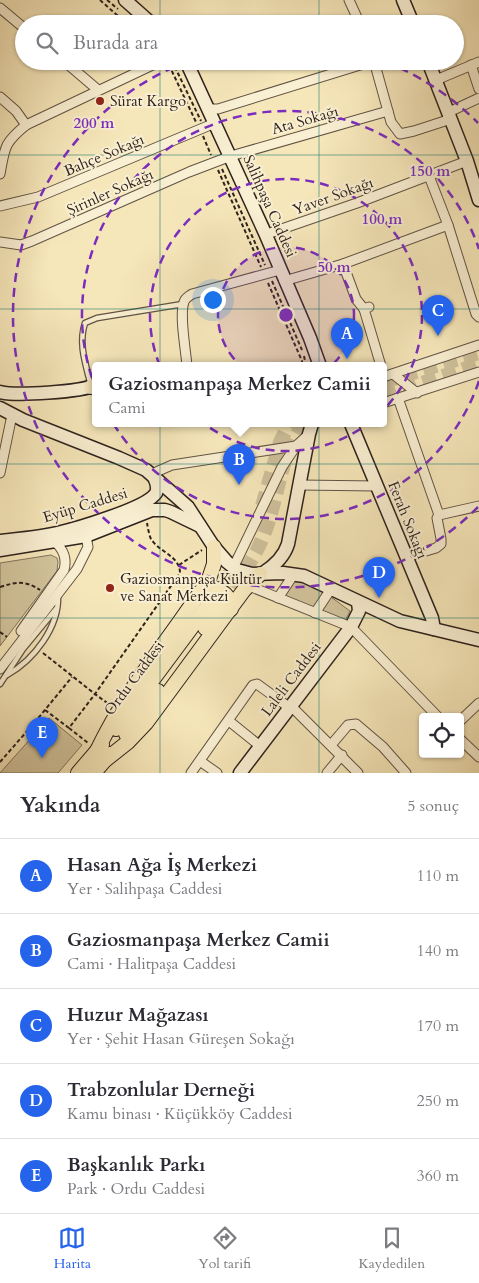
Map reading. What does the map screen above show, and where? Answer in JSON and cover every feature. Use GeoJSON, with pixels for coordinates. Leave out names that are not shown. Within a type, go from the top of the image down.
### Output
{"type":"FeatureCollection","features":[{"type":"Feature","properties":{"kind":"main road"},"geometry":{"type":"LineString","coordinates":[[125,0],[142,15]]}},
{"type":"Feature","properties":{"kind":"main road"},"geometry":{"type":"LineString","coordinates":[[403,0],[409,15]]}},
{"type":"Feature","properties":{"kind":"main road","name":"Salihpaşa Caddesi"},"geometry":{"type":"LineString","coordinates":[[190,70],[216,123],[226,161],[265,233],[278,276],[310,338],[319,362]]}},
{"type":"Feature","properties":{"kind":"main road"},"geometry":{"type":"LineString","coordinates":[[432,70],[477,192]]}},
{"type":"Feature","properties":{"kind":"main road"},"geometry":{"type":"LineString","coordinates":[[0,392],[23,394],[92,386]]}},
{"type":"Feature","properties":{"kind":"main road"},"geometry":{"type":"LineString","coordinates":[[0,408],[155,473],[188,507],[203,527],[209,548],[215,554],[212,573],[118,711],[100,756]]}},
{"type":"Feature","properties":{"kind":"main road"},"geometry":{"type":"LineString","coordinates":[[260,574],[276,563],[287,549],[312,427]]}},
{"type":"Feature","properties":{"kind":"main road","name":"Ferah Sokağı"},"geometry":{"type":"LineString","coordinates":[[351,427],[432,618],[434,630]]}},
{"type":"Feature","properties":{"kind":"main road","name":"Eyüp Caddesi"},"geometry":{"type":"LineString","coordinates":[[0,541],[58,533],[123,512],[148,500],[156,492],[158,487],[155,473]]}},
{"type":"Feature","properties":{"kind":"main road","name":"Eyüp Caddesi"},"geometry":{"type":"LineString","coordinates":[[0,550],[86,536],[152,510],[165,510],[179,514],[203,527]]}},
{"type":"Feature","properties":{"kind":"main road"},"geometry":{"type":"LineString","coordinates":[[73,528],[86,536]]}},
{"type":"Feature","properties":{"kind":"main road"},"geometry":{"type":"LineString","coordinates":[[209,548],[235,569],[248,574],[294,574],[314,580],[400,621],[479,640]]}},
{"type":"Feature","properties":{"kind":"main road","name":"Ordu Caddesi"},"geometry":{"type":"LineString","coordinates":[[78,773],[100,756],[185,656],[222,605],[248,586],[260,574]]}},
{"type":"Feature","properties":{"kind":"main road"},"geometry":{"type":"LineString","coordinates":[[204,586],[218,589],[226,595],[231,602],[222,605]]}},
{"type":"Feature","properties":{"kind":"main road","name":"Laleli Caddesi"},"geometry":{"type":"LineString","coordinates":[[240,773],[351,627],[360,611],[358,602]]}},
{"type":"Feature","properties":{"kind":"main road","name":"Ordu Caddesi"},"geometry":{"type":"LineString","coordinates":[[94,773],[100,756]]}},
{"type":"Feature","properties":{"kind":"street"},"geometry":{"type":"LineString","coordinates":[[348,0],[356,15]]}},
{"type":"Feature","properties":{"kind":"street"},"geometry":{"type":"LineString","coordinates":[[0,8],[15,20]]}},
{"type":"Feature","properties":{"kind":"street"},"geometry":{"type":"LineString","coordinates":[[475,64],[479,89]]}},
{"type":"Feature","properties":{"kind":"street"},"geometry":{"type":"LineString","coordinates":[[75,70],[98,90]]}},
{"type":"Feature","properties":{"kind":"street"},"geometry":{"type":"LineString","coordinates":[[0,174],[5,148],[11,137],[26,125],[98,90],[146,70]]}},
{"type":"Feature","properties":{"kind":"street"},"geometry":{"type":"LineString","coordinates":[[209,109],[218,109],[344,70]]}},
{"type":"Feature","properties":{"kind":"street"},"geometry":{"type":"LineString","coordinates":[[376,70],[391,122],[400,134],[414,131],[450,116],[479,98]]}},
{"type":"Feature","properties":{"kind":"street"},"geometry":{"type":"LineString","coordinates":[[436,80],[460,70]]}},
{"type":"Feature","properties":{"kind":"street"},"geometry":{"type":"LineString","coordinates":[[0,97],[16,111],[26,125]]}},
{"type":"Feature","properties":{"kind":"street","name":"Ata Sokağı"},"geometry":{"type":"LineString","coordinates":[[226,161],[388,111]]}},
{"type":"Feature","properties":{"kind":"street","name":"Bahçe Sokağı"},"geometry":{"type":"LineString","coordinates":[[0,206],[16,204],[38,197],[216,123]]}},
{"type":"Feature","properties":{"kind":"street","name":"Şirinler Sokağı"},"geometry":{"type":"LineString","coordinates":[[0,242],[21,245],[188,172],[226,161]]}},
{"type":"Feature","properties":{"kind":"street","name":"Yaver Sokağı"},"geometry":{"type":"LineString","coordinates":[[265,233],[270,233],[467,161]]}},
{"type":"Feature","properties":{"kind":"street"},"geometry":{"type":"LineString","coordinates":[[429,176],[448,225],[476,314],[479,318]]}},
{"type":"Feature","properties":{"kind":"street"},"geometry":{"type":"LineString","coordinates":[[187,362],[183,304],[185,299],[192,294],[343,264],[448,225]]}},
{"type":"Feature","properties":{"kind":"street"},"geometry":{"type":"LineString","coordinates":[[343,264],[356,299],[367,308],[380,362]]}},
{"type":"Feature","properties":{"kind":"street"},"geometry":{"type":"LineString","coordinates":[[387,375],[479,345]]}},
{"type":"Feature","properties":{"kind":"street"},"geometry":{"type":"LineString","coordinates":[[387,402],[479,372]]}},
{"type":"Feature","properties":{"kind":"street"},"geometry":{"type":"LineString","coordinates":[[393,374],[418,393]]}},
{"type":"Feature","properties":{"kind":"street"},"geometry":{"type":"LineString","coordinates":[[398,398],[439,516],[437,518],[441,539],[441,544],[436,548],[406,557]]}},
{"type":"Feature","properties":{"kind":"street"},"geometry":{"type":"LineString","coordinates":[[0,473],[12,414]]}},
{"type":"Feature","properties":{"kind":"street"},"geometry":{"type":"LineString","coordinates":[[236,562],[282,467],[312,427]]}},
{"type":"Feature","properties":{"kind":"street"},"geometry":{"type":"LineString","coordinates":[[155,473],[172,465],[296,446]]}},
{"type":"Feature","properties":{"kind":"street"},"geometry":{"type":"LineString","coordinates":[[300,485],[376,486]]}},
{"type":"Feature","properties":{"kind":"street"},"geometry":{"type":"LineString","coordinates":[[439,516],[479,506]]}},
{"type":"Feature","properties":{"kind":"street"},"geometry":{"type":"LineString","coordinates":[[3,665],[77,569],[88,547],[86,536]]}},
{"type":"Feature","properties":{"kind":"street"},"geometry":{"type":"LineString","coordinates":[[3,665],[64,570],[66,564],[65,555],[55,542]]}},
{"type":"Feature","properties":{"kind":"street"},"geometry":{"type":"LineString","coordinates":[[278,598],[294,574]]}},
{"type":"Feature","properties":{"kind":"street"},"geometry":{"type":"LineString","coordinates":[[254,588],[351,627],[434,713]]}},
{"type":"Feature","properties":{"kind":"street"},"geometry":{"type":"LineString","coordinates":[[315,613],[329,592]]}},
{"type":"Feature","properties":{"kind":"street"},"geometry":{"type":"LineString","coordinates":[[191,773],[253,685],[257,684],[290,707],[331,744],[358,773]]}},
{"type":"Feature","properties":{"kind":"street"},"geometry":{"type":"LineString","coordinates":[[464,717],[479,703]]}},
{"type":"Feature","properties":{"kind":"street"},"geometry":{"type":"LineString","coordinates":[[229,721],[260,746]]}},
{"type":"Feature","properties":{"kind":"street"},"geometry":{"type":"LineString","coordinates":[[331,744],[348,725],[356,724],[383,747],[406,773]]}},
{"type":"Feature","properties":{"kind":"street"},"geometry":{"type":"LineString","coordinates":[[464,743],[479,757]]}},
{"type":"Feature","properties":{"kind":"street"},"geometry":{"type":"LineString","coordinates":[[327,773],[342,756]]}},
{"type":"Feature","properties":{"kind":"street"},"geometry":{"type":"LineString","coordinates":[[200,761],[217,773]]}},
{"type":"Feature","properties":{"kind":"lane"},"geometry":{"type":"LineString","coordinates":[[92,380],[83,352],[82,333],[85,323],[98,318],[183,304]]}},
{"type":"Feature","properties":{"kind":"lane"},"geometry":{"type":"LineString","coordinates":[[3,665],[23,663],[50,631],[57,608],[58,593]]}},
{"type":"Feature","properties":{"kind":"lane"},"geometry":{"type":"LineString","coordinates":[[0,684],[3,665],[23,649],[57,608]]}},
{"type":"Feature","properties":{"kind":"path"},"geometry":{"type":"LineString","coordinates":[[100,0],[117,15]]}},
{"type":"Feature","properties":{"kind":"path"},"geometry":{"type":"LineString","coordinates":[[169,70],[198,126]]}},
{"type":"Feature","properties":{"kind":"path"},"geometry":{"type":"LineString","coordinates":[[176,70],[202,125]]}},
{"type":"Feature","properties":{"kind":"path"},"geometry":{"type":"LineString","coordinates":[[201,132],[213,159]]}},
{"type":"Feature","properties":{"kind":"path"},"geometry":{"type":"LineString","coordinates":[[226,161],[267,269]]}},
{"type":"Feature","properties":{"kind":"path"},"geometry":{"type":"LineString","coordinates":[[216,165],[262,271]]}},
{"type":"Feature","properties":{"kind":"path"},"geometry":{"type":"LineString","coordinates":[[278,276],[305,362]]}},
{"type":"Feature","properties":{"kind":"path"},"geometry":{"type":"LineString","coordinates":[[266,279],[302,362]]}},
{"type":"Feature","properties":{"kind":"path"},"geometry":{"type":"LineString","coordinates":[[68,728],[95,694],[180,573],[179,565],[151,539],[144,513]]}},
{"type":"Feature","properties":{"kind":"path"},"geometry":{"type":"LineString","coordinates":[[179,565],[209,548]]}},
{"type":"Feature","properties":{"kind":"path"},"geometry":{"type":"LineString","coordinates":[[0,587],[16,582],[30,584],[38,589]]}},
{"type":"Feature","properties":{"kind":"path"},"geometry":{"type":"LineString","coordinates":[[0,632],[7,637]]}},
{"type":"Feature","properties":{"kind":"path"},"geometry":{"type":"LineString","coordinates":[[47,657],[118,711]]}},
{"type":"Feature","properties":{"kind":"path"},"geometry":{"type":"LineString","coordinates":[[0,762],[72,677]]}},
{"type":"Feature","properties":{"kind":"path"},"geometry":{"type":"LineString","coordinates":[[45,710],[100,756]]}},
{"type":"Feature","properties":{"kind":"shaded area"},"geometry":{"type":"Polygon","coordinates":[[[51,555],[57,558],[57,571],[0,646],[0,563],[51,555]]]}},
{"type":"Feature","properties":{"kind":"shaded area"},"geometry":{"type":"Polygon","coordinates":[[[294,580],[325,591],[314,609],[284,597],[294,580]]]}},
{"type":"Feature","properties":{"kind":"shaded area"},"geometry":{"type":"Polygon","coordinates":[[[331,597],[350,611],[344,623],[319,612],[331,597]]]}},
{"type":"Feature","properties":{"kind":"shaded area"},"geometry":{"type":"Polygon","coordinates":[[[49,718],[82,745],[58,773],[0,773],[49,718]]]}},
{"type":"Feature","properties":{"kind":"tunnel"},"geometry":{"type":"LineString","coordinates":[[387,381],[479,353]]}},
{"type":"Feature","properties":{"kind":"tunnel"},"geometry":{"type":"LineString","coordinates":[[387,395],[479,364]]}},
{"type":"Feature","properties":{"kind":"tunnel"},"geometry":{"type":"LineString","coordinates":[[262,506],[280,442],[288,427]]}},
{"type":"Feature","properties":{"kind":"tunnel"},"geometry":{"type":"LineString","coordinates":[[221,605],[245,570],[261,542],[285,461],[296,435],[302,427]]}},
{"type":"Feature","properties":{"kind":"tunnel"},"geometry":{"type":"LineString","coordinates":[[214,599],[239,558]]}},
{"type":"Feature","properties":{"kind":"place","name":"Sürat Kargo"},"geometry":{"type":"Point","coordinates":[100,101]}},
{"type":"Feature","properties":{"kind":"place","name":"Huzur Mağazası"},"geometry":{"type":"Point","coordinates":[438,336]}},
{"type":"Feature","properties":{"kind":"place","name":"Hasan Ağa İş Merkezi"},"geometry":{"type":"Point","coordinates":[347,359]}},
{"type":"Feature","properties":{"kind":"place","name":"Gaziosmanpaşa Merkez Camii"},"geometry":{"type":"Point","coordinates":[239,485]}},
{"type":"Feature","properties":{"kind":"place","name":"Gaziosmanpaşa Kültür ve Sanat Merkezi"},"geometry":{"type":"Point","coordinates":[110,588]}},
{"type":"Feature","properties":{"kind":"place","name":"Trabzonlular Derneği"},"geometry":{"type":"Point","coordinates":[379,598]}},
{"type":"Feature","properties":{"kind":"place","name":"Başkanlık Parkı"},"geometry":{"type":"Point","coordinates":[42,758]}}]}
